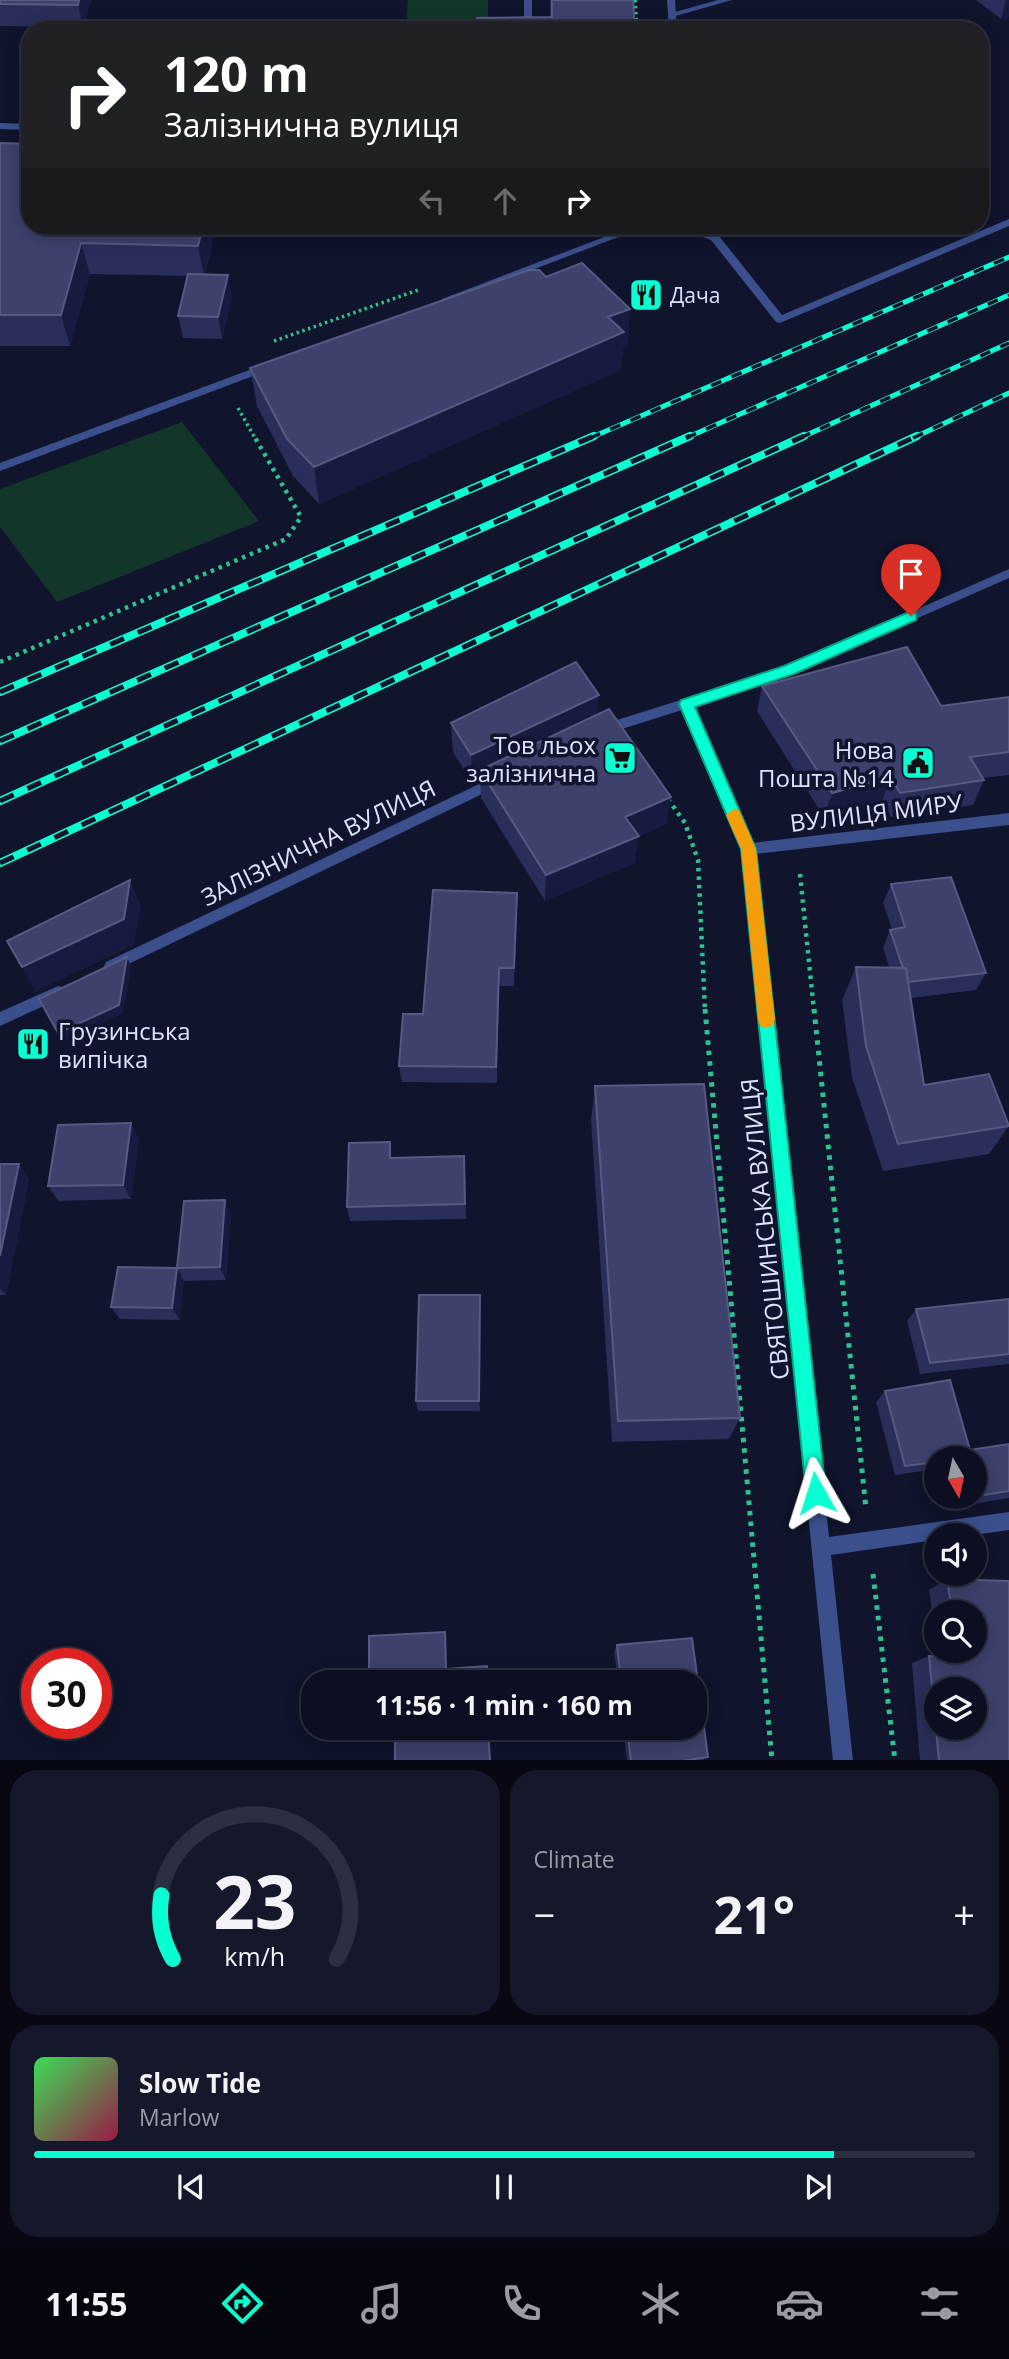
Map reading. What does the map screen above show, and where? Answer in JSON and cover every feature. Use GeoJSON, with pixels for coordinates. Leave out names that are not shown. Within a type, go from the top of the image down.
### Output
{"type":"FeatureCollection","features":[{"type":"Feature","properties":{"kind":"street"},"geometry":{"type":"LineString","coordinates":[[528,0],[528,21]]}},
{"type":"Feature","properties":{"kind":"street"},"geometry":{"type":"LineString","coordinates":[[671,0],[672,21]]}},
{"type":"Feature","properties":{"kind":"street"},"geometry":{"type":"LineString","coordinates":[[672,14],[728,0]]}},
{"type":"Feature","properties":{"kind":"street"},"geometry":{"type":"LineString","coordinates":[[0,127],[21,127]]}},
{"type":"Feature","properties":{"kind":"street"},"geometry":{"type":"LineString","coordinates":[[989,231],[1009,222]]}},
{"type":"Feature","properties":{"kind":"street"},"geometry":{"type":"LineString","coordinates":[[433,305],[618,235]]}},
{"type":"Feature","properties":{"kind":"street"},"geometry":{"type":"LineString","coordinates":[[706,235],[715,238],[780,320],[979,235]]}},
{"type":"Feature","properties":{"kind":"street"},"geometry":{"type":"LineString","coordinates":[[0,467],[276,364]]}},
{"type":"Feature","properties":{"kind":"street"},"geometry":{"type":"LineString","coordinates":[[591,736],[616,724],[789,670],[1009,573]]}},
{"type":"Feature","properties":{"kind":"street","name":"СВЯТОШИНСЬКА ВУЛИЦЯ"},"geometry":{"type":"LineString","coordinates":[[686,704],[748,849],[843,1760]]}},
{"type":"Feature","properties":{"kind":"street","name":"ЗАЛІЗНИЧНА ВУЛИЦЯ"},"geometry":{"type":"LineString","coordinates":[[92,975],[516,772]]}},
{"type":"Feature","properties":{"kind":"street","name":"ВУЛИЦЯ МИРУ"},"geometry":{"type":"LineString","coordinates":[[748,849],[1009,819]]}},
{"type":"Feature","properties":{"kind":"street"},"geometry":{"type":"LineString","coordinates":[[0,1019],[66,987]]}},
{"type":"Feature","properties":{"kind":"street"},"geometry":{"type":"LineString","coordinates":[[821,1547],[1009,1521]]}},
{"type":"Feature","properties":{"kind":"path"},"geometry":{"type":"LineString","coordinates":[[635,0],[636,21]]}},
{"type":"Feature","properties":{"kind":"path"},"geometry":{"type":"LineString","coordinates":[[272,342],[428,286]]}},
{"type":"Feature","properties":{"kind":"path"},"geometry":{"type":"LineString","coordinates":[[0,662],[286,539],[302,517],[224,384]]}},
{"type":"Feature","properties":{"kind":"path"},"geometry":{"type":"LineString","coordinates":[[662,790],[685,823],[698,860],[704,987],[772,1760]]}},
{"type":"Feature","properties":{"kind":"path"},"geometry":{"type":"LineString","coordinates":[[797,845],[869,1541],[895,1760]]}},
{"type":"Feature","properties":{"kind":"green space"},"geometry":{"type":"Polygon","coordinates":[[[408,0],[488,0],[488,21],[407,21],[408,0]]]}},
{"type":"Feature","properties":{"kind":"green space"},"geometry":{"type":"Polygon","coordinates":[[[182,422],[259,521],[57,602],[0,527],[0,489],[182,422]]]}},
{"type":"Feature","properties":{"kind":"building"},"geometry":{"type":"Polygon","coordinates":[[[0,0],[79,0],[78,5],[0,4],[0,0]]]}},
{"type":"Feature","properties":{"kind":"building"},"geometry":{"type":"Polygon","coordinates":[[[552,0],[633,0],[634,21],[477,21],[477,18],[552,17],[552,0]]]}},
{"type":"Feature","properties":{"kind":"building"},"geometry":{"type":"Polygon","coordinates":[[[0,143],[21,144],[21,235],[201,235],[198,246],[81,243],[61,315],[0,315],[0,143]]]}},
{"type":"Feature","properties":{"kind":"building"},"geometry":{"type":"Polygon","coordinates":[[[582,263],[630,309],[608,317],[624,332],[314,467],[287,439],[250,368],[529,270],[539,270],[546,277],[582,263]]]}},
{"type":"Feature","properties":{"kind":"building"},"geometry":{"type":"Polygon","coordinates":[[[188,274],[228,275],[218,317],[178,316],[188,274]]]}},
{"type":"Feature","properties":{"kind":"building"},"geometry":{"type":"Polygon","coordinates":[[[907,647],[941,706],[1009,697],[1009,752],[970,757],[984,780],[900,793],[891,777],[832,793],[762,686],[907,647]]]}},
{"type":"Feature","properties":{"kind":"building"},"geometry":{"type":"Polygon","coordinates":[[[576,662],[599,695],[471,755],[451,723],[576,662]]]}},
{"type":"Feature","properties":{"kind":"building"},"geometry":{"type":"Polygon","coordinates":[[[609,709],[671,797],[625,817],[639,836],[546,875],[480,770],[609,709]]]}},
{"type":"Feature","properties":{"kind":"building"},"geometry":{"type":"Polygon","coordinates":[[[951,877],[986,973],[908,982],[906,968],[903,968],[890,930],[905,927],[891,884],[951,877]]]}},
{"type":"Feature","properties":{"kind":"building"},"geometry":{"type":"Polygon","coordinates":[[[130,880],[124,919],[22,967],[7,941],[130,880]]]}},
{"type":"Feature","properties":{"kind":"building"},"geometry":{"type":"Polygon","coordinates":[[[433,890],[517,893],[514,968],[499,968],[496,1067],[399,1066],[403,1014],[423,1014],[433,890]]]}},
{"type":"Feature","properties":{"kind":"building"},"geometry":{"type":"Polygon","coordinates":[[[127,957],[119,1005],[58,1033],[39,999],[127,957]]]}},
{"type":"Feature","properties":{"kind":"building"},"geometry":{"type":"Polygon","coordinates":[[[856,967],[906,968],[924,1085],[989,1074],[1009,1126],[898,1144],[866,1046],[856,967]]]}},
{"type":"Feature","properties":{"kind":"building"},"geometry":{"type":"Polygon","coordinates":[[[704,1084],[740,1418],[618,1421],[595,1086],[704,1084]]]}},
{"type":"Feature","properties":{"kind":"building"},"geometry":{"type":"Polygon","coordinates":[[[131,1123],[123,1185],[48,1186],[58,1125],[131,1123]]]}},
{"type":"Feature","properties":{"kind":"building"},"geometry":{"type":"Polygon","coordinates":[[[390,1142],[390,1158],[464,1156],[465,1204],[347,1207],[349,1143],[390,1142]]]}},
{"type":"Feature","properties":{"kind":"building"},"geometry":{"type":"Polygon","coordinates":[[[0,1164],[19,1164],[0,1256],[0,1164]]]}},
{"type":"Feature","properties":{"kind":"building"},"geometry":{"type":"Polygon","coordinates":[[[225,1200],[220,1267],[177,1268],[184,1201],[225,1200]]]}},
{"type":"Feature","properties":{"kind":"building"},"geometry":{"type":"Polygon","coordinates":[[[118,1267],[177,1268],[172,1308],[111,1307],[118,1267]]]}},
{"type":"Feature","properties":{"kind":"building"},"geometry":{"type":"Polygon","coordinates":[[[419,1295],[480,1295],[479,1401],[416,1401],[419,1295]]]}},
{"type":"Feature","properties":{"kind":"building"},"geometry":{"type":"Polygon","coordinates":[[[1009,1299],[1009,1354],[930,1363],[916,1309],[1009,1299]]]}},
{"type":"Feature","properties":{"kind":"building"},"geometry":{"type":"Polygon","coordinates":[[[950,1380],[969,1446],[924,1446],[924,1464],[905,1466],[885,1391],[950,1380]]]}},
{"type":"Feature","properties":{"kind":"building"},"geometry":{"type":"Polygon","coordinates":[[[1009,1444],[1009,1491],[987,1494],[987,1447],[1009,1444]]]}},
{"type":"Feature","properties":{"kind":"building"},"geometry":{"type":"Polygon","coordinates":[[[987,1580],[1009,1581],[1009,1760],[939,1760],[937,1740],[987,1740],[987,1677],[931,1677],[930,1663],[987,1663],[987,1600],[950,1600],[948,1586],[987,1586],[987,1580]]]}},
{"type":"Feature","properties":{"kind":"building"},"geometry":{"type":"Polygon","coordinates":[[[445,1632],[446,1669],[487,1666],[487,1670],[369,1670],[369,1636],[445,1632]]]}},
{"type":"Feature","properties":{"kind":"building"},"geometry":{"type":"Polygon","coordinates":[[[692,1638],[696,1670],[620,1670],[617,1645],[692,1638]]]}},
{"type":"Feature","properties":{"kind":"building"},"geometry":{"type":"Polygon","coordinates":[[[395,1740],[489,1740],[490,1760],[395,1760],[395,1740]]]}},
{"type":"Feature","properties":{"kind":"building"},"geometry":{"type":"Polygon","coordinates":[[[629,1740],[706,1740],[708,1757],[688,1760],[631,1760],[629,1740]]]}},
{"type":"Feature","properties":{"kind":"railway"},"geometry":{"type":"LineString","coordinates":[[590,438],[1009,257]]}},
{"type":"Feature","properties":{"kind":"railway"},"geometry":{"type":"LineString","coordinates":[[686,438],[1009,295]]}},
{"type":"Feature","properties":{"kind":"railway"},"geometry":{"type":"LineString","coordinates":[[800,438],[1009,343]]}},
{"type":"Feature","properties":{"kind":"railway"},"geometry":{"type":"LineString","coordinates":[[913,438],[1009,393]]}},
{"type":"Feature","properties":{"kind":"railway"},"geometry":{"type":"LineString","coordinates":[[0,692],[594,436]]}},
{"type":"Feature","properties":{"kind":"railway"},"geometry":{"type":"LineString","coordinates":[[0,741],[690,436]]}},
{"type":"Feature","properties":{"kind":"railway"},"geometry":{"type":"LineString","coordinates":[[0,801],[804,436]]}},
{"type":"Feature","properties":{"kind":"railway"},"geometry":{"type":"LineString","coordinates":[[0,863],[917,436]]}},
{"type":"Feature","properties":{"kind":"slow traffic"},"geometry":{"type":"LineString","coordinates":[[734,815],[748,849],[766,1020]]}},
{"type":"Feature","properties":{"kind":"place","name":"Дача"},"geometry":{"type":"Point","coordinates":[646,295]}},
{"type":"Feature","properties":{"kind":"place","name":"Тов льох залізнична"},"geometry":{"type":"Point","coordinates":[620,758]}},
{"type":"Feature","properties":{"kind":"place","name":"Нова Пошта №14"},"geometry":{"type":"Point","coordinates":[918,763]}},
{"type":"Feature","properties":{"kind":"place","name":"Грузинська випічка"},"geometry":{"type":"Point","coordinates":[33,1044]}},
{"type":"Feature","properties":{"kind":"route"},"geometry":{"type":"LineString","coordinates":[[816,1493],[748,849],[686,704],[789,670],[911,616]]}}]}
